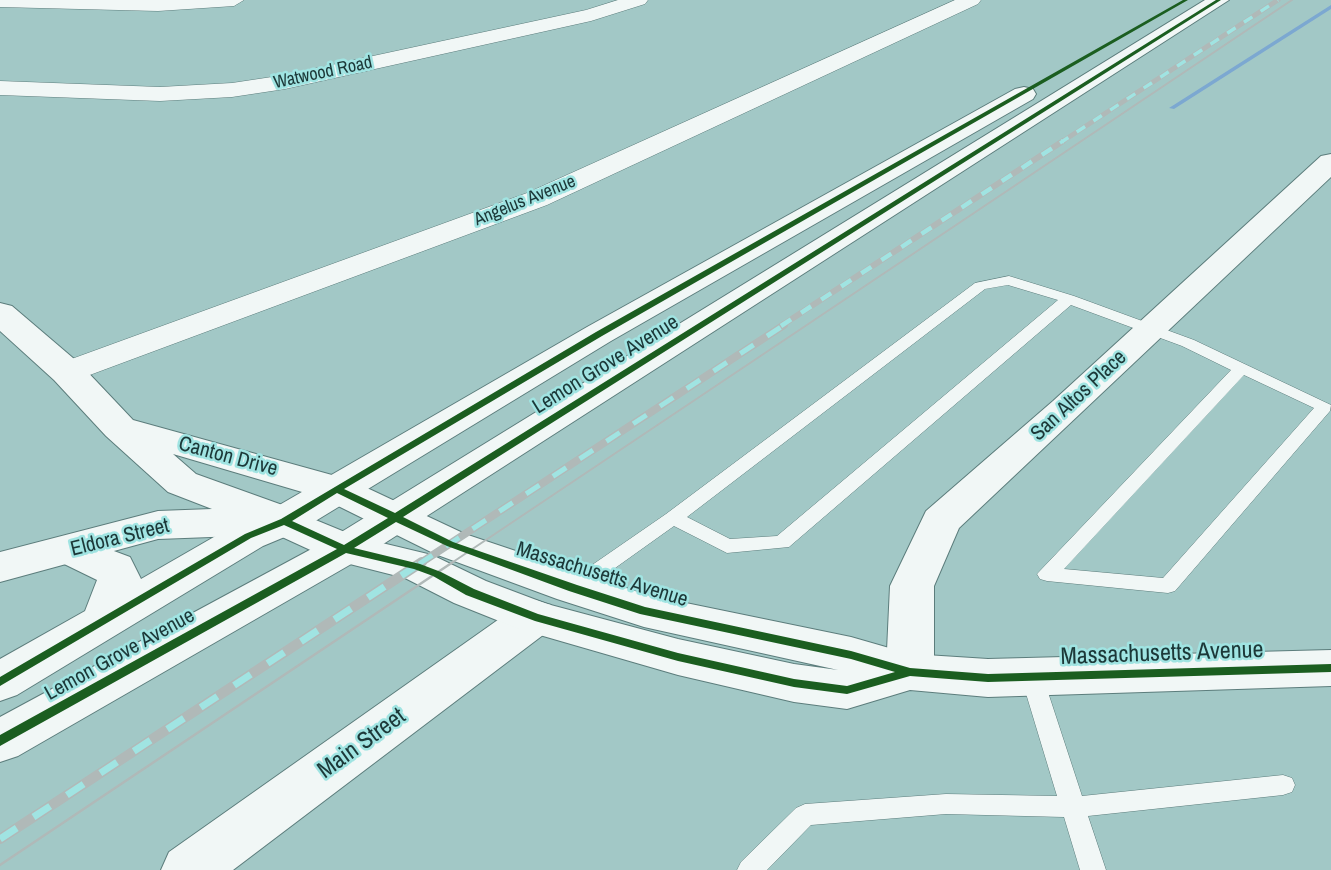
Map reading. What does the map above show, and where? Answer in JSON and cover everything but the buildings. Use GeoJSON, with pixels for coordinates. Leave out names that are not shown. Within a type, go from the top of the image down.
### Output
{"type":"FeatureCollection","features":[{"type":"Feature","properties":{"kind":"main road","name":"Lemon Grove Avenue"},"geometry":{"type":"LineString","coordinates":[[0,682],[248,536],[284,521],[599,334],[1186,0]]}},
{"type":"Feature","properties":{"kind":"main road","name":"Lemon Grove Avenue"},"geometry":{"type":"LineString","coordinates":[[0,741],[398,517],[1219,0]]}},
{"type":"Feature","properties":{"kind":"main road","name":"San Altos Place"},"geometry":{"type":"LineString","coordinates":[[910,672],[912,586],[941,521],[1331,162]]}},
{"type":"Feature","properties":{"kind":"main road","name":"Canton Drive"},"geometry":{"type":"LineString","coordinates":[[0,313],[67,372],[120,428],[182,483],[284,521]]}},
{"type":"Feature","properties":{"kind":"main road","name":"Canton Drive"},"geometry":{"type":"LineString","coordinates":[[120,428],[336,489]]}},
{"type":"Feature","properties":{"kind":"main road","name":"Massachusetts Avenue"},"geometry":{"type":"LineString","coordinates":[[336,489],[450,544],[554,603]]}},
{"type":"Feature","properties":{"kind":"main road","name":"Massachusetts Avenue"},"geometry":{"type":"LineString","coordinates":[[284,521],[345,549],[554,603],[644,611],[851,655],[910,672],[988,678],[1331,668]]}},
{"type":"Feature","properties":{"kind":"main road","name":"Eldora Street"},"geometry":{"type":"LineString","coordinates":[[0,567],[158,525],[284,521]]}},
{"type":"Feature","properties":{"kind":"main road"},"geometry":{"type":"LineString","coordinates":[[71,550],[114,568],[119,580],[104,620]]}},
{"type":"Feature","properties":{"kind":"main road","name":"Main Street"},"geometry":{"type":"LineString","coordinates":[[189,870],[554,603]]}},
{"type":"Feature","properties":{"kind":"street"},"geometry":{"type":"LineString","coordinates":[[0,1],[234,0]]}},
{"type":"Feature","properties":{"kind":"street","name":"Angelus Avenue"},"geometry":{"type":"LineString","coordinates":[[67,372],[537,199],[971,0]]}},
{"type":"Feature","properties":{"kind":"street","name":"Watwood Road"},"geometry":{"type":"LineString","coordinates":[[0,88],[170,94],[259,87],[590,15],[633,1]]}},
{"type":"Feature","properties":{"kind":"lane"},"geometry":{"type":"LineString","coordinates":[[554,603],[673,518],[980,286],[1009,281],[1069,299],[1188,343],[1242,368],[1324,407],[1168,586],[1046,574],[1242,368]]}},
{"type":"Feature","properties":{"kind":"lane"},"geometry":{"type":"LineString","coordinates":[[673,518],[727,546],[782,542],[1069,299]]}},
{"type":"Feature","properties":{"kind":"lane"},"geometry":{"type":"LineString","coordinates":[[1032,677],[1093,870]]}},
{"type":"Feature","properties":{"kind":"lane"},"geometry":{"type":"LineString","coordinates":[[750,870],[805,815],[946,804],[1074,807],[1283,785]]}},
{"type":"Feature","properties":{"kind":"waterway"},"geometry":{"type":"LineString","coordinates":[[1172,108],[1331,7]]}},
{"type":"Feature","properties":{"kind":"tram line"},"geometry":{"type":"LineString","coordinates":[[450,564],[1292,0]]}},
{"type":"Feature","properties":{"kind":"tram line"},"geometry":{"type":"LineString","coordinates":[[0,865],[453,562]]}},
{"type":"Feature","properties":{"kind":"railway"},"geometry":{"type":"LineString","coordinates":[[1060,143],[1278,0]]}},
{"type":"Feature","properties":{"kind":"railway"},"geometry":{"type":"LineString","coordinates":[[781,326],[1063,141]]}},
{"type":"Feature","properties":{"kind":"railway"},"geometry":{"type":"LineString","coordinates":[[419,564],[784,325]]}},
{"type":"Feature","properties":{"kind":"railway"},"geometry":{"type":"LineString","coordinates":[[0,839],[422,562]]}},
{"type":"Feature","properties":{"kind":"cycle path"},"geometry":{"type":"LineString","coordinates":[[0,682],[248,536],[284,521],[599,334],[1186,0]]}},
{"type":"Feature","properties":{"kind":"cycle path"},"geometry":{"type":"LineString","coordinates":[[0,741],[345,549],[1219,0]]}},
{"type":"Feature","properties":{"kind":"cycle path"},"geometry":{"type":"LineString","coordinates":[[336,489],[450,544],[644,611],[851,655],[910,672],[988,678],[1331,668]]}},
{"type":"Feature","properties":{"kind":"cycle path"},"geometry":{"type":"LineString","coordinates":[[284,521],[345,549],[416,566],[437,574],[470,592],[535,617],[678,657],[794,683],[847,690],[910,672]]}}]}
